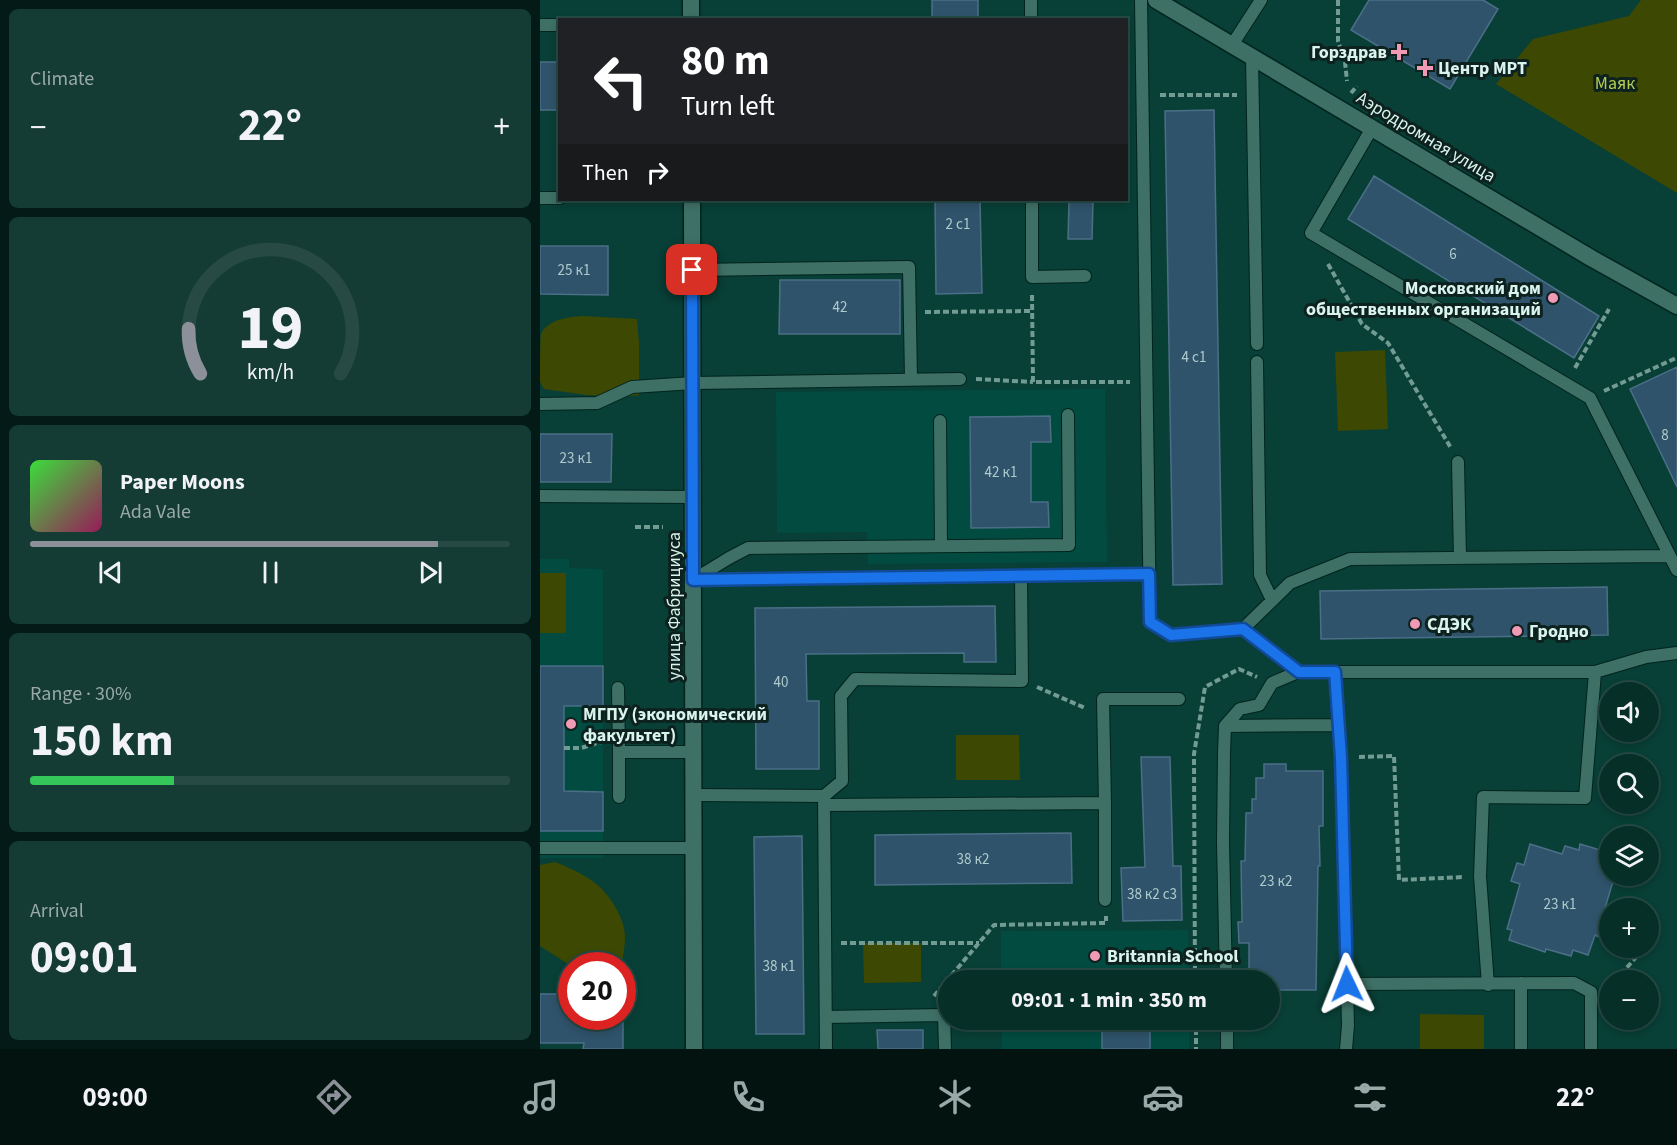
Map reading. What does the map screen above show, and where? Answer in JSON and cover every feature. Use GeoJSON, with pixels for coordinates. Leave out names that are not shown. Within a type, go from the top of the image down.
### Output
{"type":"FeatureCollection","features":[{"type":"Feature","properties":{"kind":"main road"},"geometry":{"type":"LineString","coordinates":[[691,0],[691,18]]}},
{"type":"Feature","properties":{"kind":"main road","name":"Аэродромная улица"},"geometry":{"type":"LineString","coordinates":[[1156,0],[1677,306]]}},
{"type":"Feature","properties":{"kind":"main road","name":"улица Фабрициуса"},"geometry":{"type":"LineString","coordinates":[[692,201],[694,1049]]}},
{"type":"Feature","properties":{"kind":"lane"},"geometry":{"type":"LineString","coordinates":[[1031,0],[1031,18]]}},
{"type":"Feature","properties":{"kind":"lane"},"geometry":{"type":"LineString","coordinates":[[1141,0],[1150,622],[1171,635],[1243,629],[1290,584],[1350,560],[1670,556]]}},
{"type":"Feature","properties":{"kind":"lane"},"geometry":{"type":"LineString","coordinates":[[1232,45],[1261,0]]}},
{"type":"Feature","properties":{"kind":"lane"},"geometry":{"type":"LineString","coordinates":[[540,25],[558,25]]}},
{"type":"Feature","properties":{"kind":"lane"},"geometry":{"type":"LineString","coordinates":[[1252,57],[1257,344]]}},
{"type":"Feature","properties":{"kind":"lane"},"geometry":{"type":"LineString","coordinates":[[1372,128],[1311,233],[1590,398],[1677,570]]}},
{"type":"Feature","properties":{"kind":"lane"},"geometry":{"type":"LineString","coordinates":[[540,198],[558,198]]}},
{"type":"Feature","properties":{"kind":"lane"},"geometry":{"type":"LineString","coordinates":[[1032,201],[1032,277],[1085,276]]}},
{"type":"Feature","properties":{"kind":"lane"},"geometry":{"type":"LineString","coordinates":[[692,270],[909,267],[911,379]]}},
{"type":"Feature","properties":{"kind":"lane"},"geometry":{"type":"LineString","coordinates":[[1257,362],[1260,574],[1272,600]]}},
{"type":"Feature","properties":{"kind":"lane"},"geometry":{"type":"LineString","coordinates":[[540,404],[597,403],[632,387],[693,383],[960,379]]}},
{"type":"Feature","properties":{"kind":"lane"},"geometry":{"type":"LineString","coordinates":[[693,580],[748,548],[1069,545],[1068,415]]}},
{"type":"Feature","properties":{"kind":"lane"},"geometry":{"type":"LineString","coordinates":[[940,421],[941,546]]}},
{"type":"Feature","properties":{"kind":"lane"},"geometry":{"type":"LineString","coordinates":[[1458,462],[1460,558]]}},
{"type":"Feature","properties":{"kind":"lane"},"geometry":{"type":"LineString","coordinates":[[540,496],[693,497]]}},
{"type":"Feature","properties":{"kind":"lane"},"geometry":{"type":"LineString","coordinates":[[693,580],[1149,574]]}},
{"type":"Feature","properties":{"kind":"lane"},"geometry":{"type":"LineString","coordinates":[[826,1049],[824,800],[842,781],[841,696],[855,679],[1022,681],[1021,576]]}},
{"type":"Feature","properties":{"kind":"lane"},"geometry":{"type":"LineString","coordinates":[[1243,629],[1299,672]]}},
{"type":"Feature","properties":{"kind":"lane"},"geometry":{"type":"LineString","coordinates":[[1226,970],[1223,842],[1225,726],[1240,709],[1259,705],[1272,683],[1299,672],[1595,672],[1646,657],[1677,653]]}},
{"type":"Feature","properties":{"kind":"lane"},"geometry":{"type":"LineString","coordinates":[[1335,672],[1341,758],[1348,1024],[1346,1049]]}},
{"type":"Feature","properties":{"kind":"lane"},"geometry":{"type":"LineString","coordinates":[[1488,985],[1480,876],[1483,797],[1585,798],[1595,672]]}},
{"type":"Feature","properties":{"kind":"lane"},"geometry":{"type":"LineString","coordinates":[[618,688],[619,797]]}},
{"type":"Feature","properties":{"kind":"lane"},"geometry":{"type":"LineString","coordinates":[[1105,900],[1103,699],[1179,699]]}},
{"type":"Feature","properties":{"kind":"lane"},"geometry":{"type":"LineString","coordinates":[[1225,726],[1338,725]]}},
{"type":"Feature","properties":{"kind":"lane"},"geometry":{"type":"LineString","coordinates":[[619,752],[694,752]]}},
{"type":"Feature","properties":{"kind":"lane"},"geometry":{"type":"LineString","coordinates":[[694,795],[824,800],[1105,803]]}},
{"type":"Feature","properties":{"kind":"lane"},"geometry":{"type":"LineString","coordinates":[[540,848],[694,848]]}},
{"type":"Feature","properties":{"kind":"lane"},"geometry":{"type":"LineString","coordinates":[[1521,983],[1521,1049]]}},
{"type":"Feature","properties":{"kind":"lane"},"geometry":{"type":"LineString","coordinates":[[1347,984],[1574,983],[1591,992],[1591,1049]]}},
{"type":"Feature","properties":{"kind":"lane"},"geometry":{"type":"LineString","coordinates":[[826,1017],[944,1015],[945,1049]]}},
{"type":"Feature","properties":{"kind":"lane"},"geometry":{"type":"LineString","coordinates":[[1227,1030],[1227,1049]]}},
{"type":"Feature","properties":{"kind":"path"},"geometry":{"type":"LineString","coordinates":[[1338,0],[1338,41],[1345,62],[1347,81]]}},
{"type":"Feature","properties":{"kind":"path"},"geometry":{"type":"LineString","coordinates":[[1142,95],[1253,96]]}},
{"type":"Feature","properties":{"kind":"path"},"geometry":{"type":"LineString","coordinates":[[1328,263],[1362,324],[1388,343],[1441,429],[1458,462]]}},
{"type":"Feature","properties":{"kind":"path"},"geometry":{"type":"LineString","coordinates":[[1032,277],[1033,382]]}},
{"type":"Feature","properties":{"kind":"path"},"geometry":{"type":"LineString","coordinates":[[1566,383],[1609,309]]}},
{"type":"Feature","properties":{"kind":"path"},"geometry":{"type":"LineString","coordinates":[[910,312],[1033,311]]}},
{"type":"Feature","properties":{"kind":"path"},"geometry":{"type":"LineString","coordinates":[[1590,398],[1677,359]]}},
{"type":"Feature","properties":{"kind":"path"},"geometry":{"type":"LineString","coordinates":[[960,379],[1033,382],[1146,382]]}},
{"type":"Feature","properties":{"kind":"path"},"geometry":{"type":"LineString","coordinates":[[635,527],[663,527]]}},
{"type":"Feature","properties":{"kind":"path"},"geometry":{"type":"LineString","coordinates":[[1045,690],[1104,715]]}},
{"type":"Feature","properties":{"kind":"path"},"geometry":{"type":"LineString","coordinates":[[564,748],[581,748],[603,741]]}},
{"type":"Feature","properties":{"kind":"path"},"geometry":{"type":"LineString","coordinates":[[1341,758],[1394,756],[1399,880],[1480,876]]}},
{"type":"Feature","properties":{"kind":"path"},"geometry":{"type":"LineString","coordinates":[[918,1015],[994,925],[1106,923],[1105,900]]}},
{"type":"Feature","properties":{"kind":"path"},"geometry":{"type":"LineString","coordinates":[[845,943],[979,943]]}},
{"type":"Feature","properties":{"kind":"path"},"geometry":{"type":"LineString","coordinates":[[1625,970],[1635,958]]}},
{"type":"Feature","properties":{"kind":"path"},"geometry":{"type":"LineString","coordinates":[[1196,1030],[1196,1049]]}},
{"type":"Feature","properties":{"kind":"shaded area"},"geometry":{"type":"Polygon","coordinates":[[[1105,389],[1107,562],[868,564],[867,532],[777,533],[776,392],[1105,389]]]}},
{"type":"Feature","properties":{"kind":"shaded area","name":"МГПУ (экономический факультет)"},"geometry":{"type":"Polygon","coordinates":[[[540,559],[569,559],[569,568],[603,569],[603,858],[540,858],[540,559]]]}},
{"type":"Feature","properties":{"kind":"shaded area","name":"Britannia School"},"geometry":{"type":"Polygon","coordinates":[[[1188,930],[1189,970],[1001,970],[1001,931],[1188,930]]]}},
{"type":"Feature","properties":{"kind":"shaded area","name":"Britannia School"},"geometry":{"type":"Polygon","coordinates":[[[1002,1030],[1189,1030],[1189,1049],[1002,1049],[1002,1030]]]}},
{"type":"Feature","properties":{"kind":"green space","name":"Маяк"},"geometry":{"type":"Polygon","coordinates":[[[1641,0],[1677,0],[1677,193],[1496,84],[1533,39],[1629,16],[1641,0]]]}},
{"type":"Feature","properties":{"kind":"green space"},"geometry":{"type":"Polygon","coordinates":[[[583,316],[637,319],[639,395],[622,397],[586,395],[544,389],[540,382],[541,334],[554,322],[583,316]]]}},
{"type":"Feature","properties":{"kind":"green space"},"geometry":{"type":"Polygon","coordinates":[[[1385,350],[1388,429],[1338,431],[1335,352],[1385,350]]]}},
{"type":"Feature","properties":{"kind":"green space"},"geometry":{"type":"Polygon","coordinates":[[[540,573],[566,573],[566,633],[540,633],[540,573]]]}},
{"type":"Feature","properties":{"kind":"green space"},"geometry":{"type":"Polygon","coordinates":[[[956,735],[1019,735],[1020,780],[956,780],[956,735]]]}},
{"type":"Feature","properties":{"kind":"green space"},"geometry":{"type":"Polygon","coordinates":[[[555,862],[574,870],[591,880],[605,893],[620,916],[625,940],[624,952],[558,952],[558,958],[540,946],[540,865],[555,862]]]}},
{"type":"Feature","properties":{"kind":"green space"},"geometry":{"type":"Polygon","coordinates":[[[863,943],[921,943],[921,982],[864,983],[863,943]]]}},
{"type":"Feature","properties":{"kind":"green space"},"geometry":{"type":"Polygon","coordinates":[[[1420,1014],[1484,1015],[1484,1049],[1420,1049],[1420,1014]]]}},
{"type":"Feature","properties":{"kind":"building"},"geometry":{"type":"Polygon","coordinates":[[[932,0],[978,0],[978,18],[932,18],[932,0]]]}},
{"type":"Feature","properties":{"kind":"building"},"geometry":{"type":"Polygon","coordinates":[[[1369,0],[1483,0],[1498,9],[1450,89],[1351,30],[1369,0]]]}},
{"type":"Feature","properties":{"kind":"building"},"geometry":{"type":"Polygon","coordinates":[[[540,62],[558,62],[558,110],[540,110],[540,62]]]}},
{"type":"Feature","properties":{"kind":"building"},"geometry":{"type":"Polygon","coordinates":[[[1214,110],[1222,584],[1173,585],[1165,111],[1214,110]]]}},
{"type":"Feature","properties":{"kind":"building"},"geometry":{"type":"Polygon","coordinates":[[[1374,176],[1599,316],[1574,358],[1348,219],[1374,176]]]}},
{"type":"Feature","properties":{"kind":"building"},"geometry":{"type":"Polygon","coordinates":[[[935,201],[980,201],[982,293],[936,294],[935,201]]]}},
{"type":"Feature","properties":{"kind":"building"},"geometry":{"type":"Polygon","coordinates":[[[1069,202],[1093,202],[1092,239],[1068,239],[1069,202]]]}},
{"type":"Feature","properties":{"kind":"building"},"geometry":{"type":"Polygon","coordinates":[[[540,246],[608,246],[608,295],[540,294],[540,246]]]}},
{"type":"Feature","properties":{"kind":"building"},"geometry":{"type":"Polygon","coordinates":[[[780,280],[900,280],[900,334],[779,334],[780,280]]]}},
{"type":"Feature","properties":{"kind":"building"},"geometry":{"type":"Polygon","coordinates":[[[1677,367],[1677,487],[1630,389],[1677,367]]]}},
{"type":"Feature","properties":{"kind":"building"},"geometry":{"type":"Polygon","coordinates":[[[1050,416],[1051,442],[1031,442],[1031,502],[1048,502],[1049,527],[971,528],[970,417],[1050,416]]]}},
{"type":"Feature","properties":{"kind":"building"},"geometry":{"type":"Polygon","coordinates":[[[540,434],[612,434],[611,482],[540,482],[540,434]]]}},
{"type":"Feature","properties":{"kind":"building"},"geometry":{"type":"Polygon","coordinates":[[[1607,587],[1608,635],[1321,639],[1320,591],[1607,587]]]}},
{"type":"Feature","properties":{"kind":"building"},"geometry":{"type":"Polygon","coordinates":[[[995,606],[996,662],[964,662],[964,653],[806,654],[807,701],[819,701],[819,769],[756,769],[755,608],[995,606]]]}},
{"type":"Feature","properties":{"kind":"building"},"geometry":{"type":"Polygon","coordinates":[[[540,666],[603,666],[603,706],[564,706],[564,791],[603,792],[603,831],[540,831],[540,666]]]}},
{"type":"Feature","properties":{"kind":"building"},"geometry":{"type":"Polygon","coordinates":[[[1141,757],[1170,757],[1173,866],[1181,866],[1182,920],[1123,921],[1121,868],[1145,867],[1141,757]]]}},
{"type":"Feature","properties":{"kind":"building"},"geometry":{"type":"Polygon","coordinates":[[[1264,764],[1286,764],[1286,771],[1323,771],[1323,826],[1319,826],[1316,990],[1280,990],[1280,970],[1249,970],[1249,943],[1239,943],[1238,922],[1242,922],[1241,861],[1245,861],[1246,813],[1252,813],[1252,799],[1256,799],[1256,778],[1264,778],[1264,764]]]}},
{"type":"Feature","properties":{"kind":"building"},"geometry":{"type":"Polygon","coordinates":[[[1071,833],[1072,883],[875,885],[875,835],[1071,833]]]}},
{"type":"Feature","properties":{"kind":"building"},"geometry":{"type":"Polygon","coordinates":[[[802,836],[804,1034],[756,1034],[754,837],[802,836]]]}},
{"type":"Feature","properties":{"kind":"building"},"geometry":{"type":"Polygon","coordinates":[[[1530,844],[1562,854],[1565,846],[1579,850],[1580,844],[1599,850],[1599,886],[1612,886],[1608,898],[1599,898],[1599,937],[1595,935],[1588,955],[1573,950],[1571,956],[1546,949],[1545,952],[1509,940],[1512,930],[1507,929],[1520,884],[1511,881],[1517,863],[1524,865],[1530,844]]]}},
{"type":"Feature","properties":{"kind":"building"},"geometry":{"type":"Polygon","coordinates":[[[540,994],[558,994],[558,1030],[623,1030],[623,1049],[583,1049],[584,1043],[540,1043],[540,994]]]}},
{"type":"Feature","properties":{"kind":"building"},"geometry":{"type":"Polygon","coordinates":[[[877,1030],[923,1030],[923,1049],[878,1049],[877,1030]]]}},
{"type":"Feature","properties":{"kind":"building"},"geometry":{"type":"Polygon","coordinates":[[[1102,1030],[1150,1030],[1150,1049],[1102,1049],[1102,1030]]]}},
{"type":"Feature","properties":{"kind":"place","name":"Горздрав"},"geometry":{"type":"Point","coordinates":[1399,52]}},
{"type":"Feature","properties":{"kind":"place","name":"Центр МРТ"},"geometry":{"type":"Point","coordinates":[1425,68]}},
{"type":"Feature","properties":{"kind":"place","name":"Московский дом общественных организаций"},"geometry":{"type":"Point","coordinates":[1553,298]}},
{"type":"Feature","properties":{"kind":"place","name":"СДЭК"},"geometry":{"type":"Point","coordinates":[1415,624]}},
{"type":"Feature","properties":{"kind":"place","name":"Гродно"},"geometry":{"type":"Point","coordinates":[1517,631]}},
{"type":"Feature","properties":{"kind":"place","name":"МГПУ (экономический факультет)"},"geometry":{"type":"Point","coordinates":[571,724]}},
{"type":"Feature","properties":{"kind":"place","name":"Britannia School"},"geometry":{"type":"Point","coordinates":[1095,956]}},
{"type":"Feature","properties":{"kind":"route"},"geometry":{"type":"LineString","coordinates":[[692,270],[693,580],[1149,574],[1150,622],[1171,635],[1243,629],[1299,672],[1335,672],[1341,758],[1347,984]]}}]}
